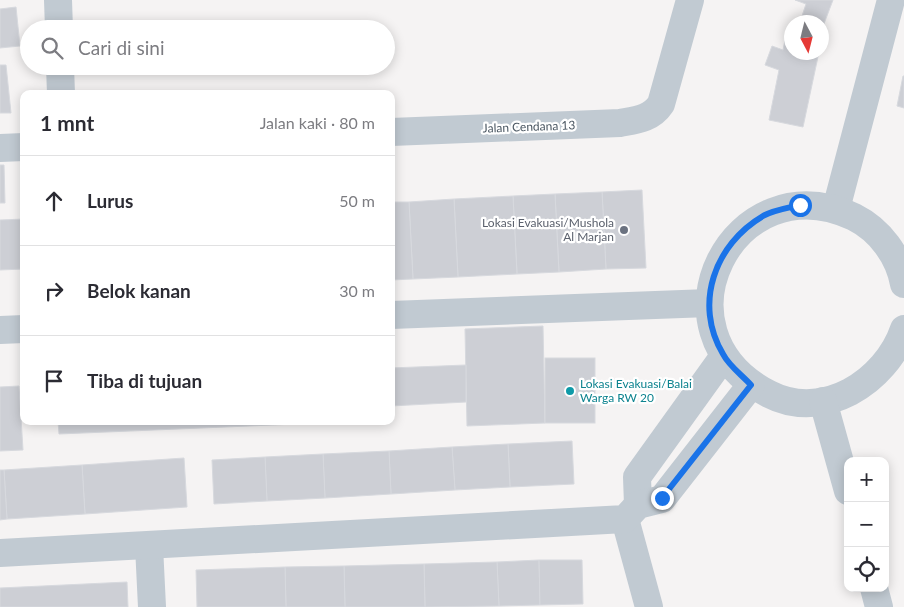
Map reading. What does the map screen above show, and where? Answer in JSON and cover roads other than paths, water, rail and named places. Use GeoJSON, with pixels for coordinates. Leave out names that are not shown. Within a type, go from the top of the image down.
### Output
{"type":"FeatureCollection","features":[{"type":"Feature","properties":{"kind":"street"},"geometry":{"type":"LineString","coordinates":[[58,0],[59,20]]}},
{"type":"Feature","properties":{"kind":"street","name":"Jalan Cendana 13"},"geometry":{"type":"LineString","coordinates":[[395,132],[620,123],[655,113],[660,104],[690,0]]}},
{"type":"Feature","properties":{"kind":"street"},"geometry":{"type":"LineString","coordinates":[[836,209],[891,0]]}},
{"type":"Feature","properties":{"kind":"street"},"geometry":{"type":"LineString","coordinates":[[60,75],[61,90]]}},
{"type":"Feature","properties":{"kind":"street"},"geometry":{"type":"LineString","coordinates":[[0,148],[20,147]]}},
{"type":"Feature","properties":{"kind":"street"},"geometry":{"type":"LineString","coordinates":[[904,284],[902,271],[887,244],[864,222],[836,209],[800,205],[764,215],[735,236],[715,267],[708,303],[715,340],[724,356],[751,385],[774,396],[790,400],[823,401],[850,393],[874,377],[892,356],[904,329]]}},
{"type":"Feature","properties":{"kind":"street"},"geometry":{"type":"LineString","coordinates":[[395,315],[708,303]]}},
{"type":"Feature","properties":{"kind":"street"},"geometry":{"type":"LineString","coordinates":[[0,330],[20,329]]}},
{"type":"Feature","properties":{"kind":"street"},"geometry":{"type":"LineString","coordinates":[[649,607],[631,512],[637,477],[724,356]]}},
{"type":"Feature","properties":{"kind":"street"},"geometry":{"type":"LineString","coordinates":[[0,552],[149,546],[631,512],[662,498],[751,385]]}},
{"type":"Feature","properties":{"kind":"street"},"geometry":{"type":"LineString","coordinates":[[823,401],[844,477]]}},
{"type":"Feature","properties":{"kind":"street"},"geometry":{"type":"LineString","coordinates":[[149,546],[152,607]]}},
{"type":"Feature","properties":{"kind":"street"},"geometry":{"type":"LineString","coordinates":[[875,592],[880,607]]}},
{"type":"Feature","properties":{"kind":"place","name":"Lokasi Evakuasi/Mushola Al Marjan"},"geometry":{"type":"Point","coordinates":[624,230]}},
{"type":"Feature","properties":{"kind":"place","name":"Lokasi Evakuasi/Balai Warga RW 20"},"geometry":{"type":"Point","coordinates":[570,391]}}]}
